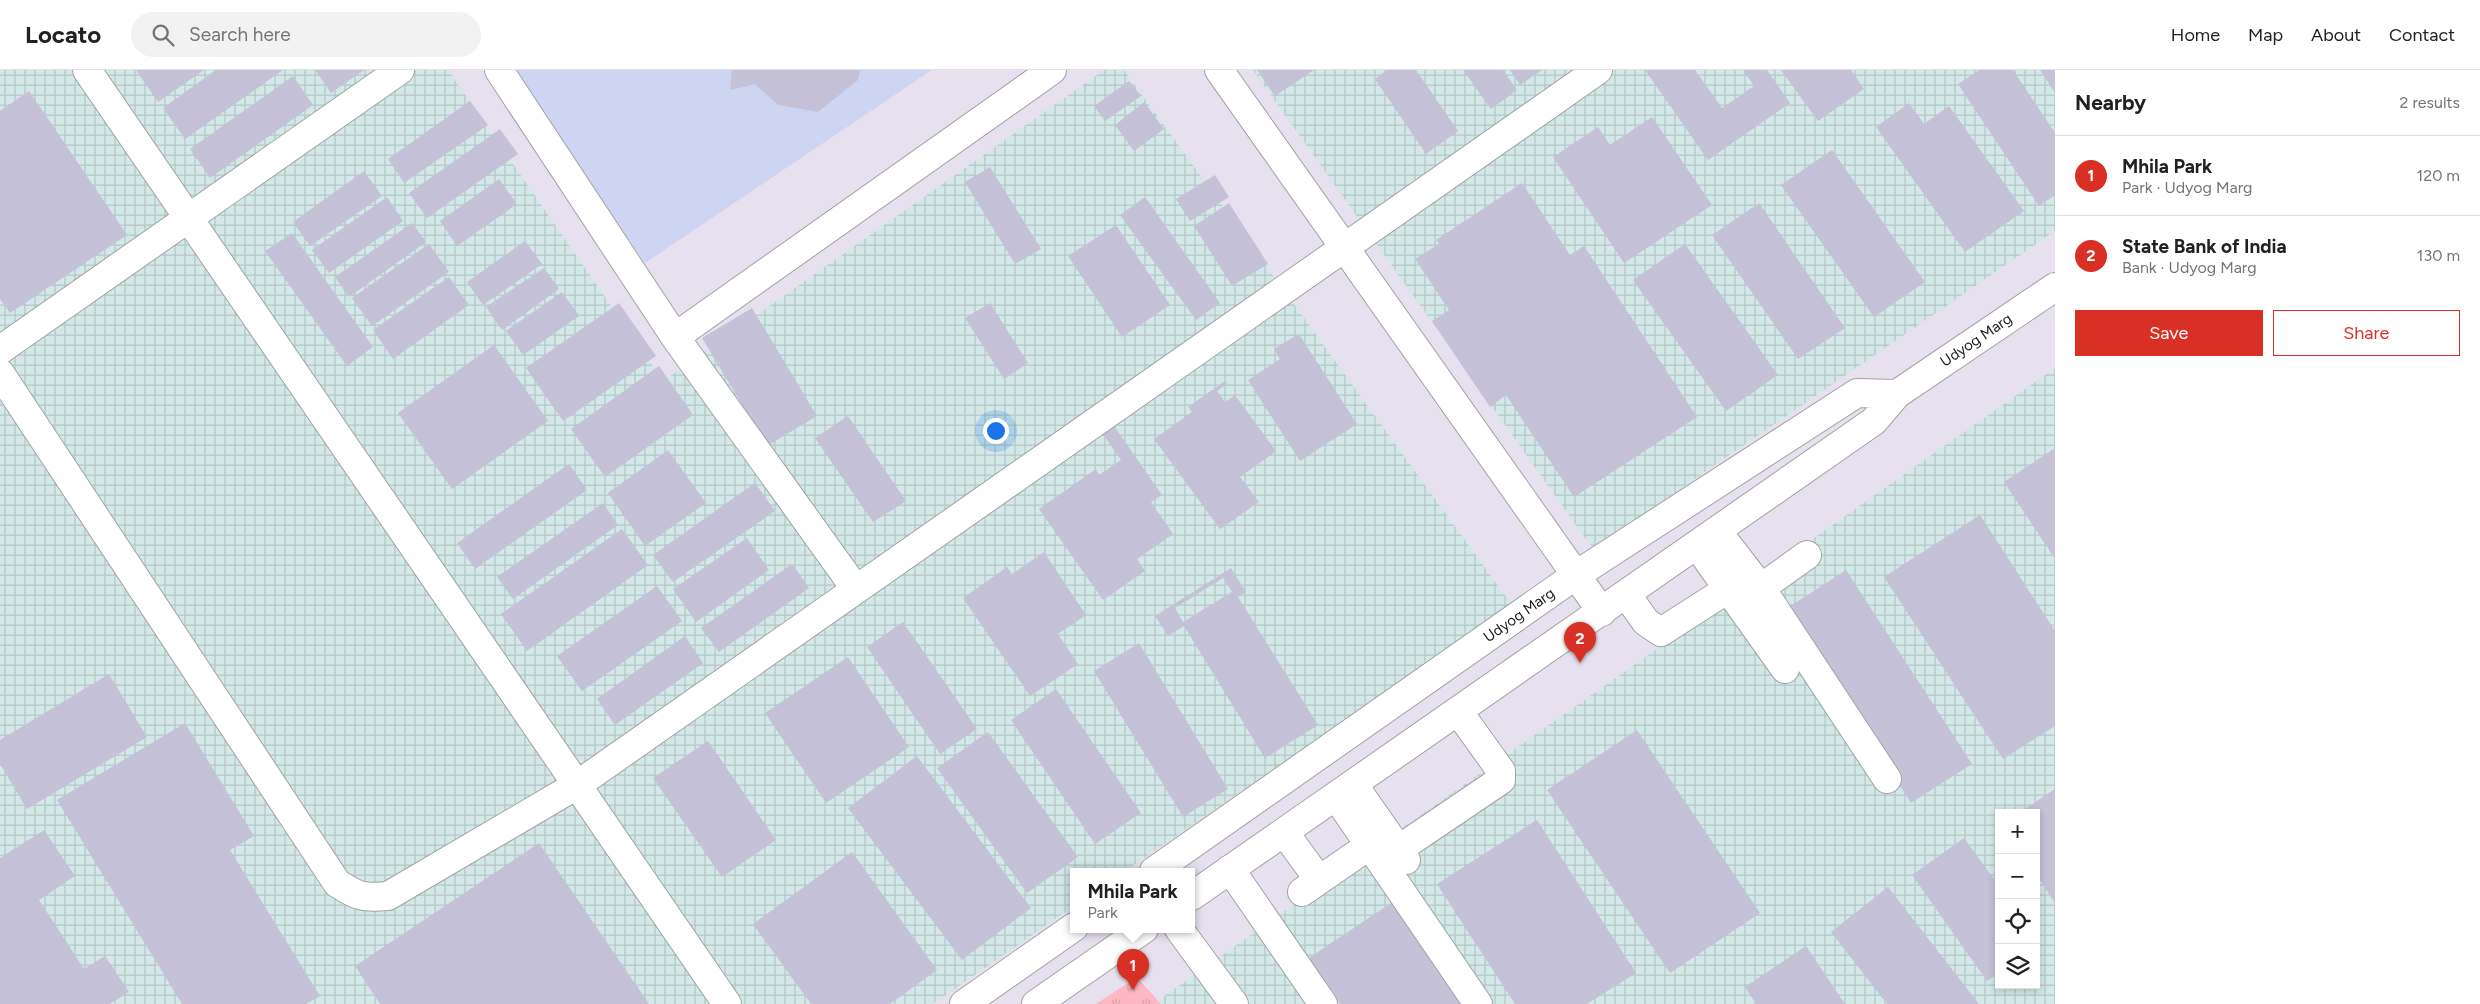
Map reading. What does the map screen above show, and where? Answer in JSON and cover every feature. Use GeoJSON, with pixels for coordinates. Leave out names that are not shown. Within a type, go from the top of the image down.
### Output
{"type":"FeatureCollection","features":[{"type":"Feature","properties":{"kind":"street"},"geometry":{"type":"LineString","coordinates":[[87,70],[727,1004]]}},
{"type":"Feature","properties":{"kind":"street"},"geometry":{"type":"LineString","coordinates":[[0,350],[400,70]]}},
{"type":"Feature","properties":{"kind":"street"},"geometry":{"type":"LineString","coordinates":[[499,70],[675,337],[854,588]]}},
{"type":"Feature","properties":{"kind":"street"},"geometry":{"type":"LineString","coordinates":[[675,337],[1052,70]]}},
{"type":"Feature","properties":{"kind":"street"},"geometry":{"type":"LineString","coordinates":[[1219,70],[1602,612]]}},
{"type":"Feature","properties":{"kind":"street"},"geometry":{"type":"LineString","coordinates":[[0,373],[337,883],[354,895],[388,896],[577,785],[854,588],[1598,70]]}},
{"type":"Feature","properties":{"kind":"street","name":"Udyog Marg"},"geometry":{"type":"LineString","coordinates":[[1195,894],[1874,421],[1898,394],[2055,287]]}},
{"type":"Feature","properties":{"kind":"street","name":"Udyog Marg"},"geometry":{"type":"LineString","coordinates":[[1158,868],[1576,575],[1857,392],[1898,394]]}},
{"type":"Feature","properties":{"kind":"street"},"geometry":{"type":"LineString","coordinates":[[1707,538],[1761,588],[1887,779]]}},
{"type":"Feature","properties":{"kind":"street"},"geometry":{"type":"LineString","coordinates":[[1707,538],[1728,590],[1785,669]]}},
{"type":"Feature","properties":{"kind":"street"},"geometry":{"type":"LineString","coordinates":[[1761,588],[1807,555]]}},
{"type":"Feature","properties":{"kind":"street"},"geometry":{"type":"LineString","coordinates":[[1626,594],[1646,622],[1661,632],[1728,590]]}},
{"type":"Feature","properties":{"kind":"street"},"geometry":{"type":"LineString","coordinates":[[1344,790],[1402,855],[1501,780],[1501,771],[1458,711]]}},
{"type":"Feature","properties":{"kind":"street"},"geometry":{"type":"LineString","coordinates":[[1344,790],[1370,845],[1478,1004]]}},
{"type":"Feature","properties":{"kind":"street"},"geometry":{"type":"LineString","coordinates":[[1284,832],[1311,886],[1370,845]]}},
{"type":"Feature","properties":{"kind":"street"},"geometry":{"type":"LineString","coordinates":[[1230,869],[1323,1004]]}},
{"type":"Feature","properties":{"kind":"street"},"geometry":{"type":"LineString","coordinates":[[964,1004],[1070,930]]}},
{"type":"Feature","properties":{"kind":"street"},"geometry":{"type":"LineString","coordinates":[[1036,1004],[1138,933]]}},
{"type":"Feature","properties":{"kind":"street"},"geometry":{"type":"LineString","coordinates":[[1182,933],[1234,1004]]}},
{"type":"Feature","properties":{"kind":"shaded area"},"geometry":{"type":"Polygon","coordinates":[[[0,70],[448,70],[663,381],[1104,70],[1124,70],[1512,605],[1129,868],[1070,868],[1070,909],[933,1004],[0,1004],[0,70]]]}},
{"type":"Feature","properties":{"kind":"shaded area"},"geometry":{"type":"Polygon","coordinates":[[[513,70],[932,70],[645,263],[513,70]]]}},
{"type":"Feature","properties":{"kind":"shaded area"},"geometry":{"type":"Polygon","coordinates":[[[1253,70],[2055,70],[2055,231],[1593,549],[1253,70]]]}},
{"type":"Feature","properties":{"kind":"shaded area"},"geometry":{"type":"Polygon","coordinates":[[[2055,368],[2055,1004],[1153,1004],[2055,368]]]}},
{"type":"Feature","properties":{"kind":"green space"},"geometry":{"type":"Polygon","coordinates":[[[1137,977],[1161,1004],[1096,1004],[1137,977]]]}},
{"type":"Feature","properties":{"kind":"building"},"geometry":{"type":"Polygon","coordinates":[[[136,70],[204,70],[158,102],[136,70]]]}},
{"type":"Feature","properties":{"kind":"building"},"geometry":{"type":"Polygon","coordinates":[[[216,70],[283,70],[185,139],[163,108],[216,70]]]}},
{"type":"Feature","properties":{"kind":"building"},"geometry":{"type":"Polygon","coordinates":[[[315,70],[364,70],[331,93],[315,70]]]}},
{"type":"Feature","properties":{"kind":"building"},"geometry":{"type":"Polygon","coordinates":[[[732,70],[860,70],[858,80],[818,112],[778,105],[755,84],[730,90],[732,70]]]}},
{"type":"Feature","properties":{"kind":"building"},"geometry":{"type":"Polygon","coordinates":[[[1257,70],[1314,70],[1275,96],[1257,70]]]}},
{"type":"Feature","properties":{"kind":"building"},"geometry":{"type":"Polygon","coordinates":[[[1387,70],[1416,70],[1458,131],[1426,154],[1375,79],[1387,70]]]}},
{"type":"Feature","properties":{"kind":"building"},"geometry":{"type":"Polygon","coordinates":[[[1463,70],[1503,70],[1517,90],[1491,109],[1463,70]]]}},
{"type":"Feature","properties":{"kind":"building"},"geometry":{"type":"Polygon","coordinates":[[[1510,70],[1542,70],[1520,85],[1510,70]]]}},
{"type":"Feature","properties":{"kind":"building"},"geometry":{"type":"Polygon","coordinates":[[[1645,70],[1695,70],[1722,108],[1754,86],[1743,70],[1767,70],[1790,103],[1708,160],[1645,70]]]}},
{"type":"Feature","properties":{"kind":"building"},"geometry":{"type":"Polygon","coordinates":[[[1781,70],[1851,70],[1864,89],[1818,121],[1781,70]]]}},
{"type":"Feature","properties":{"kind":"building"},"geometry":{"type":"Polygon","coordinates":[[[1979,70],[2013,70],[2055,133],[2055,195],[2039,206],[1958,84],[1979,70]]]}},
{"type":"Feature","properties":{"kind":"building"},"geometry":{"type":"Polygon","coordinates":[[[2040,70],[2055,70],[2055,93],[2040,70]]]}},
{"type":"Feature","properties":{"kind":"building"},"geometry":{"type":"Polygon","coordinates":[[[293,76],[313,105],[210,178],[190,149],[293,76]]]}},
{"type":"Feature","properties":{"kind":"building"},"geometry":{"type":"Polygon","coordinates":[[[1129,81],[1141,96],[1105,121],[1094,106],[1129,81]]]}},
{"type":"Feature","properties":{"kind":"building"},"geometry":{"type":"Polygon","coordinates":[[[29,91],[127,235],[10,313],[0,299],[0,111],[29,91]]]}},
{"type":"Feature","properties":{"kind":"building"},"geometry":{"type":"Polygon","coordinates":[[[470,101],[488,125],[404,183],[388,159],[470,101]]]}},
{"type":"Feature","properties":{"kind":"building"},"geometry":{"type":"Polygon","coordinates":[[[1144,102],[1164,129],[1134,151],[1115,125],[1144,102]]]}},
{"type":"Feature","properties":{"kind":"building"},"geometry":{"type":"Polygon","coordinates":[[[1909,103],[1924,124],[1949,106],[2024,211],[1965,252],[1876,127],[1909,103]]]}},
{"type":"Feature","properties":{"kind":"building"},"geometry":{"type":"Polygon","coordinates":[[[1652,117],[1712,205],[1624,263],[1553,157],[1598,127],[1610,145],[1652,117]]]}},
{"type":"Feature","properties":{"kind":"building"},"geometry":{"type":"Polygon","coordinates":[[[500,129],[518,154],[427,218],[409,193],[500,129]]]}},
{"type":"Feature","properties":{"kind":"building"},"geometry":{"type":"Polygon","coordinates":[[[1832,150],[1925,282],[1874,317],[1781,185],[1832,150]]]}},
{"type":"Feature","properties":{"kind":"building"},"geometry":{"type":"Polygon","coordinates":[[[990,167],[1041,249],[1015,264],[965,182],[990,167]]]}},
{"type":"Feature","properties":{"kind":"building"},"geometry":{"type":"Polygon","coordinates":[[[364,171],[382,196],[310,246],[293,222],[364,171]]]}},
{"type":"Feature","properties":{"kind":"building"},"geometry":{"type":"Polygon","coordinates":[[[1215,175],[1229,197],[1190,221],[1176,199],[1215,175]]]}},
{"type":"Feature","properties":{"kind":"building"},"geometry":{"type":"Polygon","coordinates":[[[499,179],[517,204],[457,246],[440,221],[499,179]]]}},
{"type":"Feature","properties":{"kind":"building"},"geometry":{"type":"Polygon","coordinates":[[[1522,183],[1570,255],[1584,246],[1697,417],[1574,497],[1506,395],[1490,407],[1432,321],[1449,310],[1415,259],[1439,244],[1436,240],[1522,183]]]}},
{"type":"Feature","properties":{"kind":"building"},"geometry":{"type":"Polygon","coordinates":[[[387,197],[403,221],[329,273],[312,250],[387,197]]]}},
{"type":"Feature","properties":{"kind":"building"},"geometry":{"type":"Polygon","coordinates":[[[1145,197],[1220,303],[1196,320],[1120,215],[1145,197]]]}},
{"type":"Feature","properties":{"kind":"building"},"geometry":{"type":"Polygon","coordinates":[[[1229,203],[1268,264],[1232,286],[1194,226],[1229,203]]]}},
{"type":"Feature","properties":{"kind":"building"},"geometry":{"type":"Polygon","coordinates":[[[1759,203],[1845,328],[1798,359],[1712,235],[1759,203]]]}},
{"type":"Feature","properties":{"kind":"building"},"geometry":{"type":"Polygon","coordinates":[[[412,223],[426,242],[349,297],[335,277],[412,223]]]}},
{"type":"Feature","properties":{"kind":"building"},"geometry":{"type":"Polygon","coordinates":[[[1116,225],[1170,305],[1122,337],[1068,256],[1116,225]]]}},
{"type":"Feature","properties":{"kind":"building"},"geometry":{"type":"Polygon","coordinates":[[[292,233],[373,347],[347,366],[265,251],[292,233]]]}},
{"type":"Feature","properties":{"kind":"building"},"geometry":{"type":"Polygon","coordinates":[[[525,241],[542,264],[483,305],[467,282],[525,241]]]}},
{"type":"Feature","properties":{"kind":"building"},"geometry":{"type":"Polygon","coordinates":[[[429,244],[449,272],[372,326],[352,298],[429,244]]]}},
{"type":"Feature","properties":{"kind":"building"},"geometry":{"type":"Polygon","coordinates":[[[1685,244],[1778,375],[1726,411],[1633,280],[1685,244]]]}},
{"type":"Feature","properties":{"kind":"building"},"geometry":{"type":"Polygon","coordinates":[[[544,268],[559,289],[502,330],[486,307],[544,268]]]}},
{"type":"Feature","properties":{"kind":"building"},"geometry":{"type":"Polygon","coordinates":[[[449,277],[469,305],[393,359],[373,330],[449,277]]]}},
{"type":"Feature","properties":{"kind":"building"},"geometry":{"type":"Polygon","coordinates":[[[562,292],[579,316],[523,355],[506,331],[562,292]]]}},
{"type":"Feature","properties":{"kind":"building"},"geometry":{"type":"Polygon","coordinates":[[[619,303],[656,356],[563,421],[526,368],[619,303]]]}},
{"type":"Feature","properties":{"kind":"building"},"geometry":{"type":"Polygon","coordinates":[[[990,303],[1028,363],[1004,379],[965,318],[990,303]]]}},
{"type":"Feature","properties":{"kind":"building"},"geometry":{"type":"Polygon","coordinates":[[[752,308],[817,416],[767,446],[702,338],[752,308]]]}},
{"type":"Feature","properties":{"kind":"building"},"geometry":{"type":"Polygon","coordinates":[[[1299,334],[1357,424],[1300,461],[1248,380],[1280,359],[1274,349],[1299,334]]]}},
{"type":"Feature","properties":{"kind":"building"},"geometry":{"type":"Polygon","coordinates":[[[494,345],[548,421],[452,489],[398,413],[494,345]]]}},
{"type":"Feature","properties":{"kind":"building"},"geometry":{"type":"Polygon","coordinates":[[[659,366],[693,415],[605,477],[571,429],[659,366]]]}},
{"type":"Feature","properties":{"kind":"building"},"geometry":{"type":"Polygon","coordinates":[[[1225,381],[1227,384],[1217,391],[1225,402],[1235,395],[1276,451],[1240,477],[1259,502],[1220,529],[1154,439],[1192,412],[1188,407],[1225,381]]]}},
{"type":"Feature","properties":{"kind":"building"},"geometry":{"type":"Polygon","coordinates":[[[848,416],[906,501],[873,522],[815,438],[848,416]]]}},
{"type":"Feature","properties":{"kind":"building"},"geometry":{"type":"Polygon","coordinates":[[[1112,423],[1162,495],[1151,502],[1173,534],[1137,559],[1145,571],[1103,600],[1039,509],[1096,469],[1099,475],[1121,460],[1100,430],[1112,423]]]}},
{"type":"Feature","properties":{"kind":"building"},"geometry":{"type":"Polygon","coordinates":[[[2055,448],[2055,559],[2004,482],[2055,448]]]}},
{"type":"Feature","properties":{"kind":"building"},"geometry":{"type":"Polygon","coordinates":[[[668,450],[706,503],[645,546],[608,493],[668,450]]]}},
{"type":"Feature","properties":{"kind":"building"},"geometry":{"type":"Polygon","coordinates":[[[569,464],[587,490],[475,569],[457,543],[569,464]]]}},
{"type":"Feature","properties":{"kind":"building"},"geometry":{"type":"Polygon","coordinates":[[[755,483],[775,511],[673,582],[653,555],[755,483]]]}},
{"type":"Feature","properties":{"kind":"building"},"geometry":{"type":"Polygon","coordinates":[[[603,503],[618,525],[513,599],[497,577],[603,503]]]}},
{"type":"Feature","properties":{"kind":"building"},"geometry":{"type":"Polygon","coordinates":[[[1980,515],[2055,631],[2055,726],[2003,759],[1884,577],[1980,515]]]}},
{"type":"Feature","properties":{"kind":"building"},"geometry":{"type":"Polygon","coordinates":[[[622,529],[648,565],[527,651],[501,614],[622,529]]]}},
{"type":"Feature","properties":{"kind":"building"},"geometry":{"type":"Polygon","coordinates":[[[747,538],[769,570],[696,622],[673,589],[747,538]]]}},
{"type":"Feature","properties":{"kind":"building"},"geometry":{"type":"Polygon","coordinates":[[[1044,552],[1086,615],[1058,634],[1078,664],[1030,696],[963,598],[1007,567],[1012,574],[1044,552]]]}},
{"type":"Feature","properties":{"kind":"building"},"geometry":{"type":"Polygon","coordinates":[[[792,564],[809,588],[719,652],[701,628],[792,564]]]}},
{"type":"Feature","properties":{"kind":"building"},"geometry":{"type":"Polygon","coordinates":[[[1231,568],[1246,592],[1238,597],[1318,725],[1265,758],[1184,626],[1168,636],[1155,616],[1231,568]],[[1223,578],[1175,608],[1183,622],[1232,592],[1223,578]]]}},
{"type":"Feature","properties":{"kind":"building"},"geometry":{"type":"Polygon","coordinates":[[[1846,570],[1972,764],[1911,803],[1786,609],[1846,570]]]}},
{"type":"Feature","properties":{"kind":"building"},"geometry":{"type":"Polygon","coordinates":[[[657,586],[682,621],[582,691],[557,656],[657,586]]]}},
{"type":"Feature","properties":{"kind":"building"},"geometry":{"type":"Polygon","coordinates":[[[903,622],[977,729],[940,754],[867,647],[903,622]]]}},
{"type":"Feature","properties":{"kind":"building"},"geometry":{"type":"Polygon","coordinates":[[[685,636],[703,663],[615,725],[597,699],[685,636]]]}},
{"type":"Feature","properties":{"kind":"building"},"geometry":{"type":"Polygon","coordinates":[[[1139,643],[1228,789],[1183,817],[1094,671],[1139,643]]]}},
{"type":"Feature","properties":{"kind":"building"},"geometry":{"type":"Polygon","coordinates":[[[848,657],[909,747],[826,803],[765,713],[848,657]]]}},
{"type":"Feature","properties":{"kind":"building"},"geometry":{"type":"Polygon","coordinates":[[[109,674],[147,737],[27,809],[0,764],[0,740],[109,674]]]}},
{"type":"Feature","properties":{"kind":"building"},"geometry":{"type":"Polygon","coordinates":[[[1056,689],[1141,813],[1095,844],[1011,720],[1056,689]]]}},
{"type":"Feature","properties":{"kind":"building"},"geometry":{"type":"Polygon","coordinates":[[[185,723],[254,836],[230,850],[320,996],[306,1004],[182,1004],[57,800],[185,723]]]}},
{"type":"Feature","properties":{"kind":"building"},"geometry":{"type":"Polygon","coordinates":[[[1637,730],[1760,913],[1670,973],[1547,790],[1637,730]]]}},
{"type":"Feature","properties":{"kind":"building"},"geometry":{"type":"Polygon","coordinates":[[[988,732],[1078,857],[1027,893],[937,768],[988,732]]]}},
{"type":"Feature","properties":{"kind":"building"},"geometry":{"type":"Polygon","coordinates":[[[708,741],[776,840],[722,877],[653,778],[708,741]]]}},
{"type":"Feature","properties":{"kind":"building"},"geometry":{"type":"Polygon","coordinates":[[[917,756],[1031,908],[962,960],[848,808],[917,756]]]}},
{"type":"Feature","properties":{"kind":"building"},"geometry":{"type":"Polygon","coordinates":[[[2055,789],[2055,903],[2040,880],[2040,809],[2025,809],[2055,789]]]}},
{"type":"Feature","properties":{"kind":"building"},"geometry":{"type":"Polygon","coordinates":[[[1537,820],[1636,973],[1587,1004],[1515,1004],[1437,884],[1537,820]]]}},
{"type":"Feature","properties":{"kind":"building"},"geometry":{"type":"Polygon","coordinates":[[[44,830],[75,876],[39,900],[84,969],[105,956],[129,992],[110,1004],[0,1004],[0,858],[44,830]]]}},
{"type":"Feature","properties":{"kind":"building"},"geometry":{"type":"Polygon","coordinates":[[[1964,838],[1995,881],[1995,976],[1987,981],[1912,875],[1964,838]]]}},
{"type":"Feature","properties":{"kind":"building"},"geometry":{"type":"Polygon","coordinates":[[[539,843],[649,1004],[380,1004],[355,966],[539,843]]]}},
{"type":"Feature","properties":{"kind":"building"},"geometry":{"type":"Polygon","coordinates":[[[852,852],[937,970],[890,1004],[811,1004],[753,924],[852,852]]]}},
{"type":"Feature","properties":{"kind":"building"},"geometry":{"type":"Polygon","coordinates":[[[1888,887],[1979,1004],[1887,1004],[1831,932],[1888,887]]]}},
{"type":"Feature","properties":{"kind":"building"},"geometry":{"type":"Polygon","coordinates":[[[1400,897],[1472,1004],[1340,1004],[1309,958],[1400,897]]]}},
{"type":"Feature","properties":{"kind":"building"},"geometry":{"type":"Polygon","coordinates":[[[1806,946],[1845,1004],[1756,1004],[1745,987],[1806,946]]]}},
{"type":"Feature","properties":{"kind":"place","name":"State Bank of India"},"geometry":{"type":"Point","coordinates":[1580,663]}},
{"type":"Feature","properties":{"kind":"place","name":"Mhila Park"},"geometry":{"type":"Point","coordinates":[1133,990]}}]}
